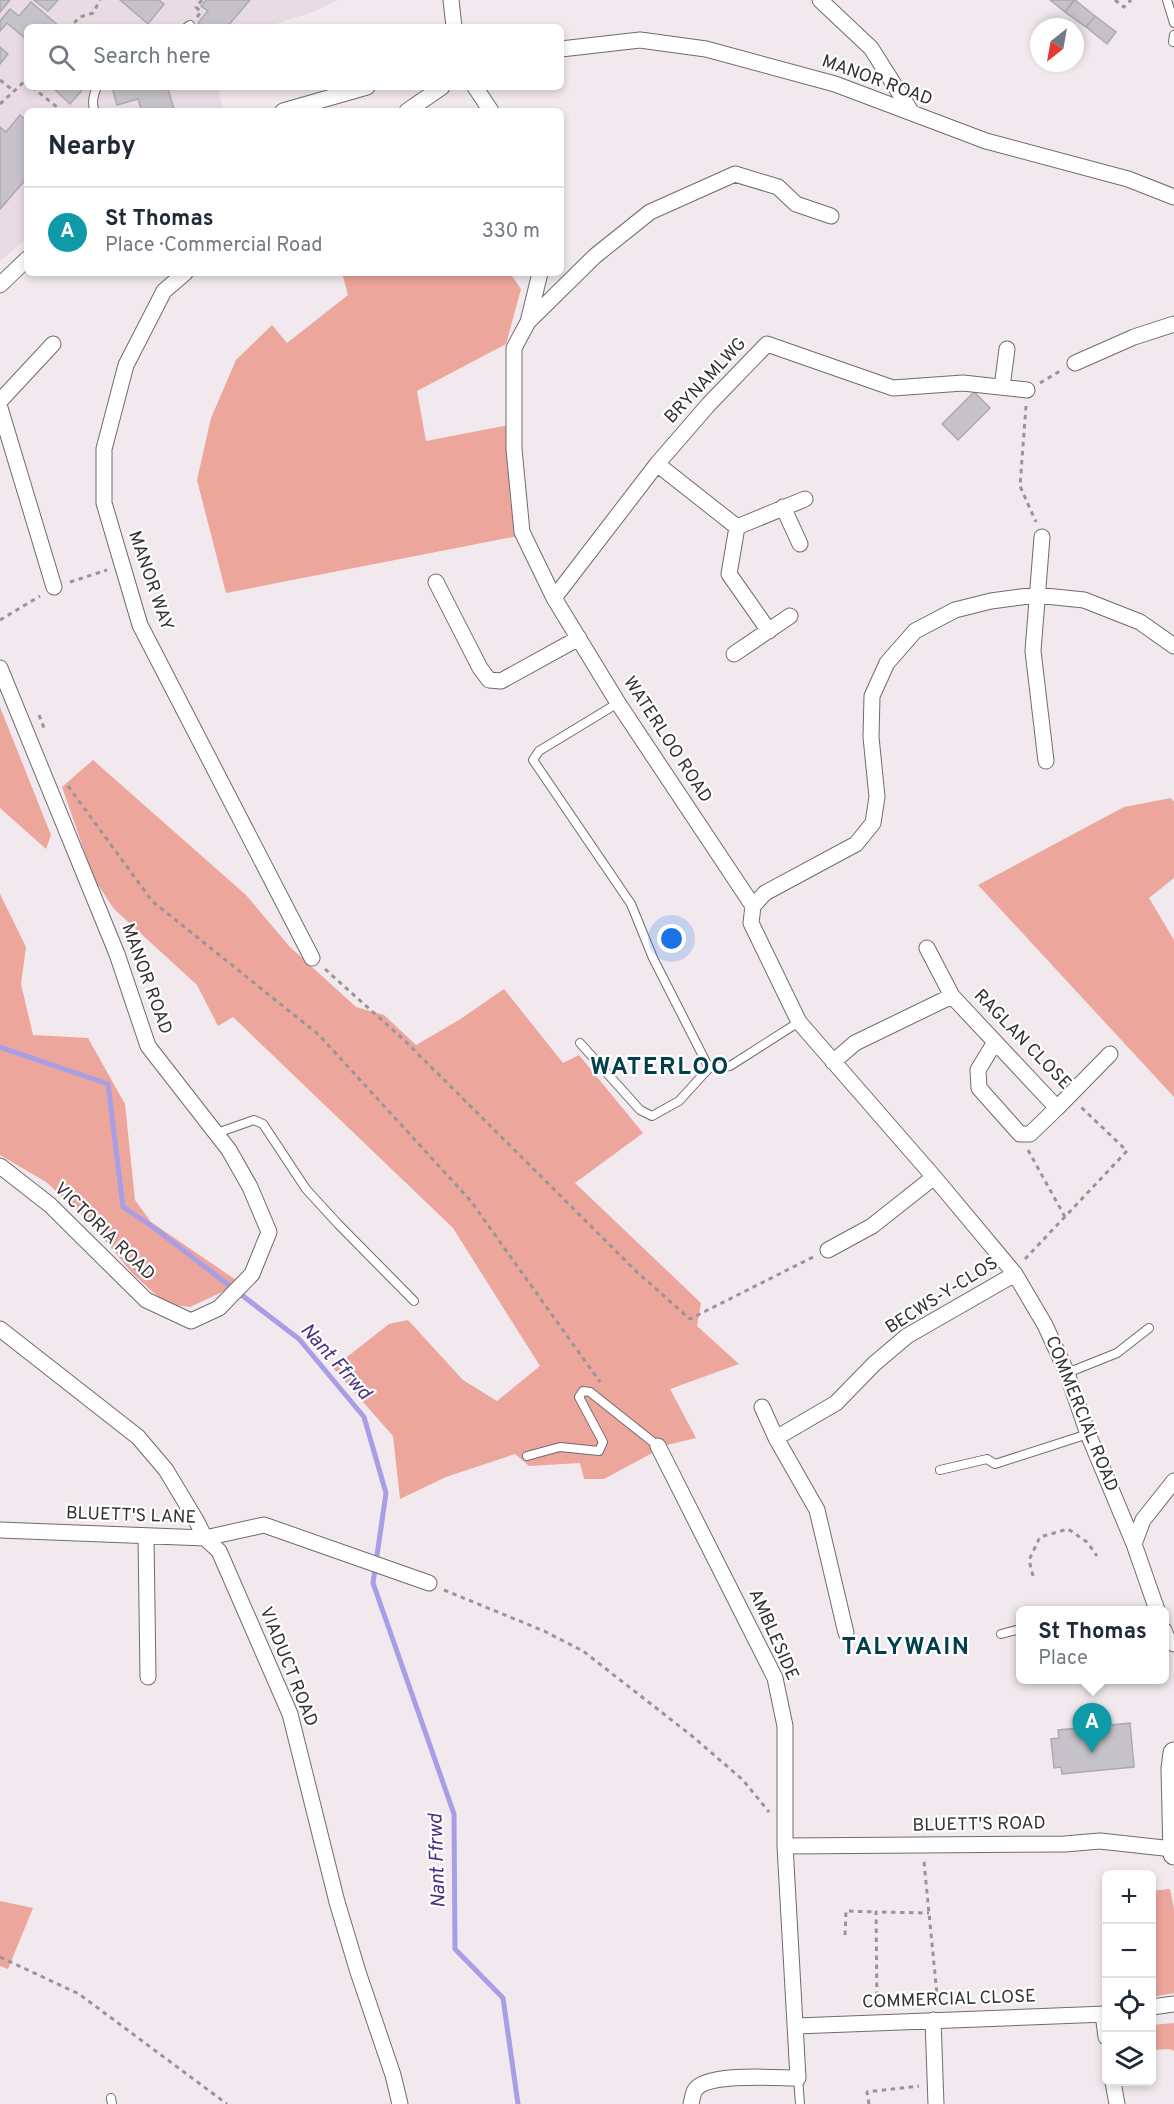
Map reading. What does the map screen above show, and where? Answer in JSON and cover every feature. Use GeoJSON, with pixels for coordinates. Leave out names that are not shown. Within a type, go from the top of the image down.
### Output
{"type":"FeatureCollection","features":[{"type":"Feature","properties":{"kind":"main road"},"geometry":{"type":"LineString","coordinates":[[1173,1851],[1172,1769],[1174,1753]]}},
{"type":"Feature","properties":{"kind":"street"},"geometry":{"type":"LineString","coordinates":[[451,0],[454,24]]}},
{"type":"Feature","properties":{"kind":"street"},"geometry":{"type":"LineString","coordinates":[[820,0],[871,48],[912,113]]}},
{"type":"Feature","properties":{"kind":"street","name":"MANOR ROAD"},"geometry":{"type":"LineString","coordinates":[[564,49],[640,39],[706,49],[835,84],[986,141],[1128,179],[1174,197]]}},
{"type":"Feature","properties":{"kind":"street"},"geometry":{"type":"LineString","coordinates":[[294,108],[356,90]]}},
{"type":"Feature","properties":{"kind":"street"},"geometry":{"type":"LineString","coordinates":[[411,108],[438,90]]}},
{"type":"Feature","properties":{"kind":"street"},"geometry":{"type":"LineString","coordinates":[[477,90],[489,108]]}},
{"type":"Feature","properties":{"kind":"street"},"geometry":{"type":"LineString","coordinates":[[528,322],[595,256],[650,212],[735,174],[778,188],[796,204],[831,216]]}},
{"type":"Feature","properties":{"kind":"street"},"geometry":{"type":"LineString","coordinates":[[0,285],[24,262]]}},
{"type":"Feature","properties":{"kind":"street","name":"MANOR WAY"},"geometry":{"type":"LineString","coordinates":[[182,276],[164,291],[126,364],[104,449],[104,503],[141,625],[312,958]]}},
{"type":"Feature","properties":{"kind":"street","name":"WATERLOO ROAD"},"geometry":{"type":"LineString","coordinates":[[539,276],[528,322],[514,348],[514,449],[522,532],[554,598],[618,703],[753,906],[751,923],[799,1022],[934,1177]]}},
{"type":"Feature","properties":{"kind":"street"},"geometry":{"type":"LineString","coordinates":[[1075,363],[1134,337],[1174,324]]}},
{"type":"Feature","properties":{"kind":"street"},"geometry":{"type":"LineString","coordinates":[[0,401],[53,344]]}},
{"type":"Feature","properties":{"kind":"street","name":"BRYNAMLWG"},"geometry":{"type":"LineString","coordinates":[[554,598],[657,464],[709,404],[767,344],[893,388],[963,383],[1027,390]]}},
{"type":"Feature","properties":{"kind":"street"},"geometry":{"type":"LineString","coordinates":[[1002,387],[1007,349]]}},
{"type":"Feature","properties":{"kind":"street"},"geometry":{"type":"LineString","coordinates":[[0,408],[54,587]]}},
{"type":"Feature","properties":{"kind":"street"},"geometry":{"type":"LineString","coordinates":[[657,464],[737,527]]}},
{"type":"Feature","properties":{"kind":"street"},"geometry":{"type":"LineString","coordinates":[[737,527],[805,499]]}},
{"type":"Feature","properties":{"kind":"street"},"geometry":{"type":"LineString","coordinates":[[783,507],[800,544]]}},
{"type":"Feature","properties":{"kind":"street"},"geometry":{"type":"LineString","coordinates":[[737,527],[729,574],[769,631]]}},
{"type":"Feature","properties":{"kind":"street"},"geometry":{"type":"LineString","coordinates":[[1042,537],[1033,651],[1046,762]]}},
{"type":"Feature","properties":{"kind":"street"},"geometry":{"type":"LineString","coordinates":[[436,582],[480,668],[489,680],[501,681],[579,638]]}},
{"type":"Feature","properties":{"kind":"street"},"geometry":{"type":"LineString","coordinates":[[753,906],[765,893],[856,844],[873,823],[877,797],[871,737],[872,696],[887,663],[915,631],[954,610],[1036,595],[1084,600],[1140,622],[1174,646]]}},
{"type":"Feature","properties":{"kind":"street"},"geometry":{"type":"LineString","coordinates":[[734,654],[790,616]]}},
{"type":"Feature","properties":{"kind":"street","name":"MANOR ROAD"},"geometry":{"type":"LineString","coordinates":[[0,668],[117,954],[148,1046],[218,1133],[250,1187],[270,1232],[252,1274],[244,1282]]}},
{"type":"Feature","properties":{"kind":"street"},"geometry":{"type":"LineString","coordinates":[[927,948],[952,996]]}},
{"type":"Feature","properties":{"kind":"street","name":"RAGLAN CLOSE"},"geometry":{"type":"LineString","coordinates":[[833,1062],[855,1043],[952,996],[1057,1108],[1110,1054]]}},
{"type":"Feature","properties":{"kind":"street"},"geometry":{"type":"LineString","coordinates":[[995,1042],[978,1070],[979,1088],[1020,1134],[1030,1134],[1057,1108]]}},
{"type":"Feature","properties":{"kind":"street","name":"VICTORIA ROAD"},"geometry":{"type":"LineString","coordinates":[[0,1166],[50,1204],[146,1300],[191,1321],[219,1308],[244,1282]]}},
{"type":"Feature","properties":{"kind":"street"},"geometry":{"type":"LineString","coordinates":[[828,1250],[872,1227],[934,1177]]}},
{"type":"Feature","properties":{"kind":"street","name":"COMMERCIAL ROAD"},"geometry":{"type":"LineString","coordinates":[[934,1177],[1015,1274],[1045,1325],[1067,1373],[1088,1434],[1134,1544],[1155,1606]]}},
{"type":"Feature","properties":{"kind":"street","name":"BECWS-Y-CLOS"},"geometry":{"type":"LineString","coordinates":[[776,1438],[836,1403],[874,1364],[907,1336],[1015,1274]]}},
{"type":"Feature","properties":{"kind":"street","name":"VIADUCT ROAD"},"geometry":{"type":"LineString","coordinates":[[0,1329],[138,1437],[166,1470],[205,1538],[219,1551],[290,1714],[337,1902],[393,2075],[400,2104]]}},
{"type":"Feature","properties":{"kind":"street"},"geometry":{"type":"LineString","coordinates":[[762,1407],[776,1438],[817,1510],[846,1633]]}},
{"type":"Feature","properties":{"kind":"street","name":"AMBLESIDE"},"geometry":{"type":"LineString","coordinates":[[658,1446],[775,1678],[785,1726],[785,1846],[798,2078]]}},
{"type":"Feature","properties":{"kind":"street"},"geometry":{"type":"LineString","coordinates":[[1134,1544],[1143,1520],[1174,1481]]}},
{"type":"Feature","properties":{"kind":"street","name":"BLUETT'S LANE"},"geometry":{"type":"LineString","coordinates":[[0,1530],[205,1538],[264,1525],[429,1583]]}},
{"type":"Feature","properties":{"kind":"street"},"geometry":{"type":"LineString","coordinates":[[146,1536],[148,1677]]}},
{"type":"Feature","properties":{"kind":"street","name":"BLUETT'S ROAD"},"geometry":{"type":"LineString","coordinates":[[785,1846],[1065,1844],[1100,1841],[1173,1851]]}},
{"type":"Feature","properties":{"kind":"street"},"geometry":{"type":"LineString","coordinates":[[1156,2006],[1174,2004]]}},
{"type":"Feature","properties":{"kind":"street","name":"COMMERCIAL CLOSE"},"geometry":{"type":"LineString","coordinates":[[796,2026],[1102,2014]]}},
{"type":"Feature","properties":{"kind":"street"},"geometry":{"type":"LineString","coordinates":[[933,2020],[936,2104]]}},
{"type":"Feature","properties":{"kind":"street"},"geometry":{"type":"LineString","coordinates":[[691,2104],[695,2090],[708,2081],[741,2078],[798,2078]]}},
{"type":"Feature","properties":{"kind":"street"},"geometry":{"type":"LineString","coordinates":[[1114,2086],[1117,2104]]}},
{"type":"Feature","properties":{"kind":"lane"},"geometry":{"type":"LineString","coordinates":[[1167,0],[1174,23]]}},
{"type":"Feature","properties":{"kind":"lane"},"geometry":{"type":"LineString","coordinates":[[93,108],[96,90]]}},
{"type":"Feature","properties":{"kind":"lane"},"geometry":{"type":"LineString","coordinates":[[618,703],[539,751],[533,760],[631,904],[653,958],[709,1068]]}},
{"type":"Feature","properties":{"kind":"lane"},"geometry":{"type":"LineString","coordinates":[[580,1043],[640,1110],[652,1116],[679,1101],[709,1068],[730,1065],[799,1022]]}},
{"type":"Feature","properties":{"kind":"lane"},"geometry":{"type":"LineString","coordinates":[[218,1133],[254,1120],[263,1124],[306,1189],[414,1301]]}},
{"type":"Feature","properties":{"kind":"lane"},"geometry":{"type":"LineString","coordinates":[[1067,1373],[1117,1353],[1149,1328]]}},
{"type":"Feature","properties":{"kind":"lane","name":"AMBLESIDE"},"geometry":{"type":"LineString","coordinates":[[527,1456],[560,1447],[586,1451],[599,1450],[603,1442],[579,1397],[583,1391],[590,1392],[658,1446]]}},
{"type":"Feature","properties":{"kind":"lane"},"geometry":{"type":"LineString","coordinates":[[939,1470],[987,1460],[995,1464],[1088,1434]]}},
{"type":"Feature","properties":{"kind":"lane"},"geometry":{"type":"LineString","coordinates":[[1001,1634],[1016,1630]]}},
{"type":"Feature","properties":{"kind":"lane"},"geometry":{"type":"LineString","coordinates":[[798,2078],[800,2104]]}},
{"type":"Feature","properties":{"kind":"path"},"geometry":{"type":"LineString","coordinates":[[79,24],[75,22],[80,17],[93,13],[100,0]]}},
{"type":"Feature","properties":{"kind":"path"},"geometry":{"type":"LineString","coordinates":[[1115,0],[1124,7],[1131,0]]}},
{"type":"Feature","properties":{"kind":"path"},"geometry":{"type":"LineString","coordinates":[[0,80],[14,91]]}},
{"type":"Feature","properties":{"kind":"path"},"geometry":{"type":"LineString","coordinates":[[0,104],[24,82]]}},
{"type":"Feature","properties":{"kind":"path"},"geometry":{"type":"LineString","coordinates":[[36,90],[58,108]]}},
{"type":"Feature","properties":{"kind":"path"},"geometry":{"type":"LineString","coordinates":[[1042,537],[1020,486],[1027,390],[1075,363]]}},
{"type":"Feature","properties":{"kind":"path"},"geometry":{"type":"LineString","coordinates":[[36,711],[45,731]]}},
{"type":"Feature","properties":{"kind":"path"},"geometry":{"type":"LineString","coordinates":[[63,779],[152,901],[319,1035],[470,1200],[606,1391]]}},
{"type":"Feature","properties":{"kind":"path"},"geometry":{"type":"LineString","coordinates":[[312,958],[403,1039],[638,1273],[690,1319],[828,1250]]}},
{"type":"Feature","properties":{"kind":"path"},"geometry":{"type":"LineString","coordinates":[[1015,1274],[1021,1263],[1127,1151],[1069,1096]]}},
{"type":"Feature","properties":{"kind":"path"},"geometry":{"type":"LineString","coordinates":[[1020,1134],[1065,1217]]}},
{"type":"Feature","properties":{"kind":"path"},"geometry":{"type":"LineString","coordinates":[[1033,1576],[1029,1560],[1040,1537],[1068,1529],[1087,1542],[1097,1556]]}},
{"type":"Feature","properties":{"kind":"path"},"geometry":{"type":"LineString","coordinates":[[429,1583],[544,1631],[583,1652],[692,1736],[743,1779],[773,1817]]}},
{"type":"Feature","properties":{"kind":"path"},"geometry":{"type":"LineString","coordinates":[[922,1845],[939,2013],[933,2020]]}},
{"type":"Feature","properties":{"kind":"path"},"geometry":{"type":"LineString","coordinates":[[845,1935],[846,1911],[929,1913]]}},
{"type":"Feature","properties":{"kind":"path"},"geometry":{"type":"LineString","coordinates":[[876,1912],[877,2022]]}},
{"type":"Feature","properties":{"kind":"path"},"geometry":{"type":"LineString","coordinates":[[0,1957],[79,1994],[227,2104]]}},
{"type":"Feature","properties":{"kind":"path"},"geometry":{"type":"LineString","coordinates":[[869,2104],[867,2092],[935,2084]]}},
{"type":"Feature","properties":{"kind":"shaded area"},"geometry":{"type":"Polygon","coordinates":[[[0,0],[338,0],[313,12],[275,24],[24,24],[24,90],[218,90],[223,108],[24,108],[24,241],[0,261],[0,0]]]}},
{"type":"Feature","properties":{"kind":"shaded area"},"geometry":{"type":"Polygon","coordinates":[[[343,276],[512,276],[521,289],[506,344],[417,391],[426,441],[509,425],[510,500],[518,536],[226,593],[197,480],[211,418],[236,360],[272,325],[287,343],[348,295],[343,276]]]}},
{"type":"Feature","properties":{"kind":"shaded area"},"geometry":{"type":"Polygon","coordinates":[[[0,707],[51,835],[46,849],[0,808],[0,707]]]}},
{"type":"Feature","properties":{"kind":"shaded area"},"geometry":{"type":"Polygon","coordinates":[[[93,760],[246,895],[289,946],[356,1007],[384,1015],[416,1045],[459,1020],[504,989],[563,1063],[579,1055],[643,1133],[575,1183],[701,1303],[697,1326],[739,1364],[670,1389],[696,1438],[667,1445],[604,1479],[584,1479],[580,1463],[529,1466],[515,1454],[446,1477],[400,1499],[393,1436],[333,1368],[389,1324],[408,1320],[463,1380],[497,1401],[540,1366],[453,1228],[233,1017],[218,1026],[197,985],[114,909],[94,879],[62,787],[93,760]]]}},
{"type":"Feature","properties":{"kind":"shaded area"},"geometry":{"type":"Polygon","coordinates":[[[1171,798],[1174,802],[1174,878],[1149,898],[1174,940],[1174,1097],[978,885],[1124,807],[1171,798]]]}},
{"type":"Feature","properties":{"kind":"shaded area"},"geometry":{"type":"Polygon","coordinates":[[[0,894],[26,947],[21,984],[33,1035],[88,1038],[125,1104],[135,1200],[151,1222],[239,1282],[190,1307],[166,1304],[133,1274],[89,1221],[46,1182],[0,1155],[0,894]]]}},
{"type":"Feature","properties":{"kind":"shaded area"},"geometry":{"type":"Polygon","coordinates":[[[1170,1889],[1174,1909],[1174,1993],[1156,1996],[1156,1924],[1156,1891],[1170,1889]]]}},
{"type":"Feature","properties":{"kind":"shaded area"},"geometry":{"type":"Polygon","coordinates":[[[0,1901],[33,1908],[8,1969],[0,1966],[0,1901]]]}},
{"type":"Feature","properties":{"kind":"shaded area"},"geometry":{"type":"Polygon","coordinates":[[[1174,2023],[1174,2051],[1156,2050],[1156,2025],[1174,2023]]]}},
{"type":"Feature","properties":{"kind":"building"},"geometry":{"type":"Polygon","coordinates":[[[0,0],[10,0],[0,12],[0,0]]]}},
{"type":"Feature","properties":{"kind":"building"},"geometry":{"type":"Polygon","coordinates":[[[34,0],[58,0],[48,11],[34,0]]]}},
{"type":"Feature","properties":{"kind":"building"},"geometry":{"type":"Polygon","coordinates":[[[120,0],[159,0],[164,4],[148,24],[120,0]]]}},
{"type":"Feature","properties":{"kind":"building"},"geometry":{"type":"Polygon","coordinates":[[[206,0],[250,0],[230,24],[199,24],[208,11],[201,6],[206,0]]]}},
{"type":"Feature","properties":{"kind":"building"},"geometry":{"type":"Polygon","coordinates":[[[1050,0],[1074,0],[1065,12],[1050,0]]]}},
{"type":"Feature","properties":{"kind":"building"},"geometry":{"type":"Polygon","coordinates":[[[1075,0],[1095,16],[1086,27],[1084,18],[1073,18],[1065,12],[1075,0]]]}},
{"type":"Feature","properties":{"kind":"building"},"geometry":{"type":"Polygon","coordinates":[[[31,2],[57,24],[24,24],[24,37],[7,23],[0,31],[0,21],[10,9],[19,16],[31,2]]]}},
{"type":"Feature","properties":{"kind":"building"},"geometry":{"type":"Polygon","coordinates":[[[1095,16],[1116,32],[1107,44],[1086,27],[1095,16]]]}},
{"type":"Feature","properties":{"kind":"building"},"geometry":{"type":"Polygon","coordinates":[[[0,47],[8,54],[0,64],[0,47]]]}},
{"type":"Feature","properties":{"kind":"building"},"geometry":{"type":"Polygon","coordinates":[[[55,90],[82,90],[70,104],[55,90]]]}},
{"type":"Feature","properties":{"kind":"building"},"geometry":{"type":"Polygon","coordinates":[[[113,90],[168,90],[174,108],[141,108],[138,99],[117,105],[113,90]]]}},
{"type":"Feature","properties":{"kind":"building"},"geometry":{"type":"Polygon","coordinates":[[[20,115],[24,118],[24,181],[0,209],[0,127],[6,132],[20,115]]]}},
{"type":"Feature","properties":{"kind":"building"},"geometry":{"type":"Polygon","coordinates":[[[974,392],[990,408],[958,440],[942,424],[974,392]]]}},
{"type":"Feature","properties":{"kind":"building"},"geometry":{"type":"Polygon","coordinates":[[[1130,1723],[1134,1767],[1062,1774],[1061,1767],[1054,1768],[1051,1739],[1059,1738],[1058,1730],[1130,1723]]]}},
{"type":"Feature","properties":{"kind":"waterway","name":"Nant Ffrwd"},"geometry":{"type":"LineString","coordinates":[[0,1047],[108,1084],[123,1207],[153,1227],[299,1339],[364,1417],[386,1493],[373,1583],[454,1814],[455,1949],[503,1998],[518,2104]]}},
{"type":"Feature","properties":{"kind":"place","name":"St Thomas"},"geometry":{"type":"Point","coordinates":[1092,1753]}},
{"type":"Feature","properties":{"kind":"district","name":"WATERLOO"},"geometry":{"type":"Point","coordinates":[660,1068]}},
{"type":"Feature","properties":{"kind":"district","name":"TALYWAIN"},"geometry":{"type":"Point","coordinates":[906,1648]}}]}
